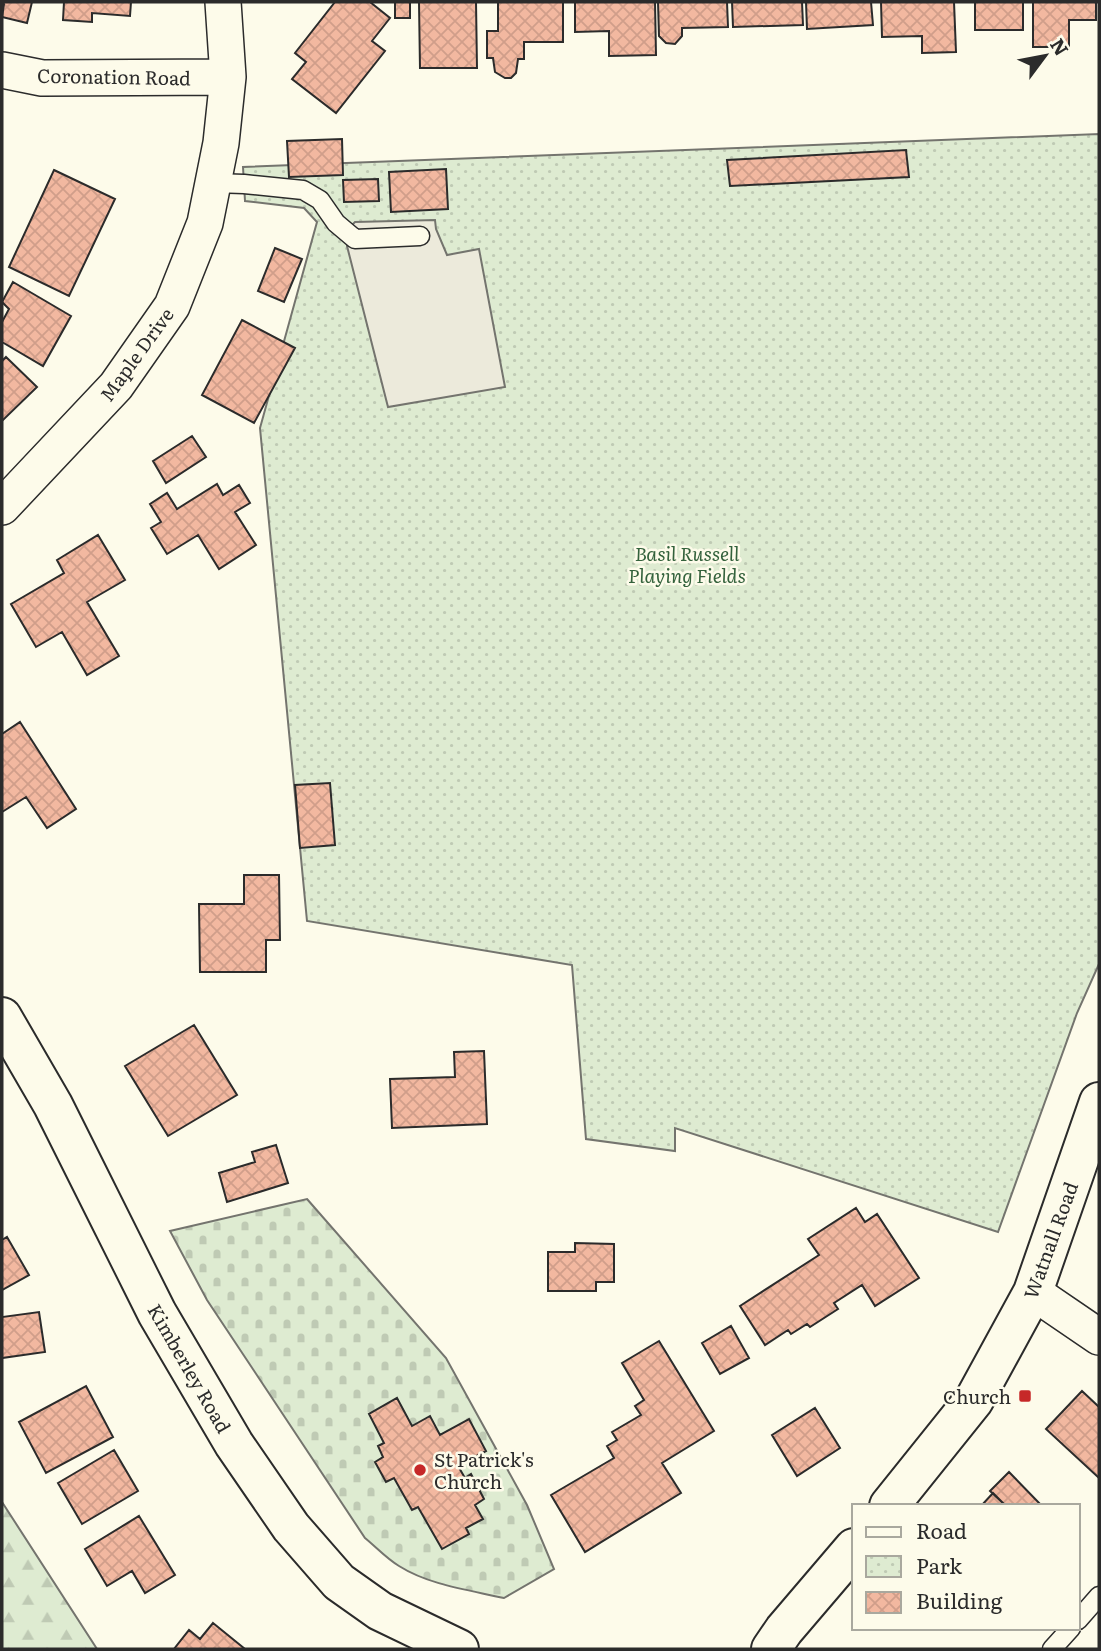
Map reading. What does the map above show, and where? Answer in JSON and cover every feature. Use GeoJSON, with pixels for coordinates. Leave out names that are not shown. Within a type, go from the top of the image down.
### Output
{"type":"FeatureCollection","features":[{"type":"Feature","properties":{"kind":"street","name":"Maple Drive"},"geometry":{"type":"LineString","coordinates":[[2,507],[116,386],[172,306],[205,223],[221,143],[228,77],[223,2]]}},
{"type":"Feature","properties":{"kind":"street","name":"Coronation Road"},"geometry":{"type":"LineString","coordinates":[[2,70],[43,78],[228,77]]}},
{"type":"Feature","properties":{"kind":"street","name":"Kimberley Road"},"geometry":{"type":"LineString","coordinates":[[2,1017],[53,1105],[157,1313],[234,1444],[290,1527],[339,1582],[380,1611],[459,1649]]}},
{"type":"Feature","properties":{"kind":"street","name":"Watnall Road"},"geometry":{"type":"LineString","coordinates":[[891,1504],[974,1400],[1033,1292],[1099,1102]]}},
{"type":"Feature","properties":{"kind":"street"},"geometry":{"type":"LineString","coordinates":[[1033,1292],[1099,1337]]}},
{"type":"Feature","properties":{"kind":"street"},"geometry":{"type":"LineString","coordinates":[[771,1649],[852,1550]]}},
{"type":"Feature","properties":{"kind":"lane"},"geometry":{"type":"LineString","coordinates":[[214,183],[303,190],[320,200],[336,223],[355,239],[420,236]]}},
{"type":"Feature","properties":{"kind":"lane"},"geometry":{"type":"LineString","coordinates":[[1080,1618],[1099,1596]]}},
{"type":"Feature","properties":{"kind":"lane"},"geometry":{"type":"LineString","coordinates":[[1052,1649],[1069,1630]]}},
{"type":"Feature","properties":{"kind":"green space","name":"Basil Russell Playing Fields"},"geometry":{"type":"Polygon","coordinates":[[[1099,134],[1099,964],[1077,1013],[998,1232],[675,1128],[675,1151],[586,1139],[572,965],[307,921],[260,428],[317,222],[304,208],[245,201],[243,167],[1099,134]]]}},
{"type":"Feature","properties":{"kind":"green space"},"geometry":{"type":"Polygon","coordinates":[[[307,1199],[446,1358],[527,1505],[554,1569],[504,1598],[450,1586],[411,1573],[365,1538],[207,1300],[170,1231],[307,1199]]]}},
{"type":"Feature","properties":{"kind":"green space"},"geometry":{"type":"Polygon","coordinates":[[[2,1502],[97,1649],[2,1649],[2,1502]]]}},
{"type":"Feature","properties":{"kind":"shaded area"},"geometry":{"type":"Polygon","coordinates":[[[435,220],[447,255],[479,249],[505,387],[388,407],[347,246],[347,230],[355,222],[435,220]]]}},
{"type":"Feature","properties":{"kind":"building"},"geometry":{"type":"Polygon","coordinates":[[[2,2],[32,2],[27,23],[2,17],[2,2]]]}},
{"type":"Feature","properties":{"kind":"building"},"geometry":{"type":"Polygon","coordinates":[[[64,2],[131,2],[130,16],[92,13],[92,22],[63,20],[64,2]]]}},
{"type":"Feature","properties":{"kind":"building"},"geometry":{"type":"Polygon","coordinates":[[[335,2],[370,2],[390,18],[372,41],[385,51],[336,113],[292,79],[306,62],[295,53],[335,2]]]}},
{"type":"Feature","properties":{"kind":"building"},"geometry":{"type":"Polygon","coordinates":[[[395,2],[410,2],[410,18],[395,18],[395,2]]]}},
{"type":"Feature","properties":{"kind":"building"},"geometry":{"type":"Polygon","coordinates":[[[419,2],[476,2],[477,68],[420,68],[419,2]]]}},
{"type":"Feature","properties":{"kind":"building"},"geometry":{"type":"Polygon","coordinates":[[[498,2],[563,2],[563,42],[524,42],[524,59],[518,59],[516,73],[511,78],[505,78],[495,72],[493,58],[487,58],[487,31],[498,31],[498,2]]]}},
{"type":"Feature","properties":{"kind":"building"},"geometry":{"type":"Polygon","coordinates":[[[575,2],[655,2],[656,55],[609,56],[609,31],[575,32],[575,2]]]}},
{"type":"Feature","properties":{"kind":"building"},"geometry":{"type":"Polygon","coordinates":[[[658,2],[727,2],[728,27],[682,28],[682,36],[675,44],[666,43],[659,36],[658,2]]]}},
{"type":"Feature","properties":{"kind":"building"},"geometry":{"type":"Polygon","coordinates":[[[732,2],[802,2],[803,25],[733,27],[732,2]]]}},
{"type":"Feature","properties":{"kind":"building"},"geometry":{"type":"Polygon","coordinates":[[[806,2],[871,2],[873,25],[807,29],[806,2]]]}},
{"type":"Feature","properties":{"kind":"building"},"geometry":{"type":"Polygon","coordinates":[[[881,2],[954,2],[956,52],[922,53],[922,36],[882,37],[881,2]]]}},
{"type":"Feature","properties":{"kind":"building"},"geometry":{"type":"Polygon","coordinates":[[[975,2],[1023,2],[1023,30],[975,30],[975,2]]]}},
{"type":"Feature","properties":{"kind":"building"},"geometry":{"type":"Polygon","coordinates":[[[1033,2],[1096,2],[1096,20],[1069,20],[1069,47],[1033,47],[1033,2]]]}},
{"type":"Feature","properties":{"kind":"building"},"geometry":{"type":"Polygon","coordinates":[[[342,139],[343,175],[289,177],[287,141],[342,139]]]}},
{"type":"Feature","properties":{"kind":"building"},"geometry":{"type":"Polygon","coordinates":[[[906,150],[909,177],[730,186],[727,160],[906,150]]]}},
{"type":"Feature","properties":{"kind":"building"},"geometry":{"type":"Polygon","coordinates":[[[446,169],[448,209],[391,212],[389,172],[446,169]]]}},
{"type":"Feature","properties":{"kind":"building"},"geometry":{"type":"Polygon","coordinates":[[[54,170],[115,199],[69,296],[9,267],[54,170]]]}},
{"type":"Feature","properties":{"kind":"building"},"geometry":{"type":"Polygon","coordinates":[[[378,179],[379,201],[344,202],[343,180],[378,179]]]}},
{"type":"Feature","properties":{"kind":"building"},"geometry":{"type":"Polygon","coordinates":[[[275,248],[302,259],[284,302],[258,291],[275,248]]]}},
{"type":"Feature","properties":{"kind":"building"},"geometry":{"type":"Polygon","coordinates":[[[13,282],[71,316],[43,366],[2,342],[2,322],[9,309],[2,302],[13,282]]]}},
{"type":"Feature","properties":{"kind":"building"},"geometry":{"type":"Polygon","coordinates":[[[242,320],[295,348],[254,423],[202,395],[242,320]]]}},
{"type":"Feature","properties":{"kind":"building"},"geometry":{"type":"Polygon","coordinates":[[[6,357],[37,387],[2,421],[2,361],[6,357]]]}},
{"type":"Feature","properties":{"kind":"building"},"geometry":{"type":"Polygon","coordinates":[[[192,436],[206,457],[166,483],[153,461],[192,436]]]}},
{"type":"Feature","properties":{"kind":"building"},"geometry":{"type":"Polygon","coordinates":[[[217,484],[223,495],[239,485],[250,503],[235,512],[256,545],[219,569],[198,535],[167,554],[151,528],[161,522],[150,504],[167,493],[177,509],[217,484]]]}},
{"type":"Feature","properties":{"kind":"building"},"geometry":{"type":"Polygon","coordinates":[[[98,535],[125,580],[87,602],[119,656],[87,675],[62,632],[36,647],[11,604],[64,573],[57,560],[98,535]]]}},
{"type":"Feature","properties":{"kind":"building"},"geometry":{"type":"Polygon","coordinates":[[[20,722],[76,809],[47,828],[26,797],[2,812],[2,734],[20,722]]]}},
{"type":"Feature","properties":{"kind":"building"},"geometry":{"type":"Polygon","coordinates":[[[330,783],[335,845],[300,848],[295,785],[330,783]]]}},
{"type":"Feature","properties":{"kind":"building"},"geometry":{"type":"Polygon","coordinates":[[[244,875],[279,875],[280,940],[266,940],[266,972],[200,972],[199,904],[244,904],[244,875]]]}},
{"type":"Feature","properties":{"kind":"building"},"geometry":{"type":"Polygon","coordinates":[[[194,1025],[237,1095],[168,1136],[125,1066],[194,1025]]]}},
{"type":"Feature","properties":{"kind":"building"},"geometry":{"type":"Polygon","coordinates":[[[484,1051],[487,1124],[392,1128],[390,1079],[455,1077],[454,1052],[484,1051]]]}},
{"type":"Feature","properties":{"kind":"building"},"geometry":{"type":"Polygon","coordinates":[[[276,1145],[288,1183],[227,1202],[219,1173],[255,1162],[252,1152],[276,1145]]]}},
{"type":"Feature","properties":{"kind":"building"},"geometry":{"type":"Polygon","coordinates":[[[856,1208],[865,1222],[877,1214],[919,1278],[875,1306],[862,1285],[834,1303],[838,1309],[810,1327],[807,1324],[791,1334],[788,1330],[765,1345],[740,1306],[819,1255],[808,1239],[856,1208]]]}},
{"type":"Feature","properties":{"kind":"building"},"geometry":{"type":"Polygon","coordinates":[[[7,1237],[29,1275],[2,1290],[2,1240],[7,1237]]]}},
{"type":"Feature","properties":{"kind":"building"},"geometry":{"type":"Polygon","coordinates":[[[575,1243],[614,1244],[614,1282],[596,1282],[596,1291],[548,1291],[548,1252],[575,1252],[575,1243]]]}},
{"type":"Feature","properties":{"kind":"building"},"geometry":{"type":"Polygon","coordinates":[[[39,1312],[45,1352],[2,1358],[2,1317],[39,1312]]]}},
{"type":"Feature","properties":{"kind":"building"},"geometry":{"type":"Polygon","coordinates":[[[731,1326],[749,1358],[720,1374],[702,1343],[731,1326]]]}},
{"type":"Feature","properties":{"kind":"building"},"geometry":{"type":"Polygon","coordinates":[[[659,1341],[714,1431],[662,1463],[681,1493],[585,1552],[551,1495],[614,1458],[607,1446],[617,1440],[612,1432],[641,1415],[635,1406],[644,1400],[622,1363],[659,1341]]]}},
{"type":"Feature","properties":{"kind":"building"},"geometry":{"type":"Polygon","coordinates":[[[86,1386],[113,1437],[46,1473],[19,1422],[86,1386]]]}},
{"type":"Feature","properties":{"kind":"building"},"geometry":{"type":"Polygon","coordinates":[[[1082,1391],[1099,1407],[1099,1478],[1046,1429],[1082,1391]]]}},
{"type":"Feature","properties":{"kind":"building","name":"St Patrick's Church"},"geometry":{"type":"Polygon","coordinates":[[[397,1398],[412,1426],[430,1416],[440,1435],[469,1419],[486,1451],[458,1466],[465,1478],[471,1474],[484,1499],[475,1505],[483,1519],[466,1528],[469,1534],[442,1549],[418,1507],[412,1510],[394,1478],[386,1482],[375,1462],[383,1457],[378,1446],[384,1443],[369,1414],[397,1398]]]}},
{"type":"Feature","properties":{"kind":"building"},"geometry":{"type":"Polygon","coordinates":[[[815,1408],[840,1448],[797,1476],[772,1435],[815,1408]]]}},
{"type":"Feature","properties":{"kind":"building"},"geometry":{"type":"Polygon","coordinates":[[[114,1450],[138,1491],[82,1524],[58,1483],[114,1450]]]}},
{"type":"Feature","properties":{"kind":"building"},"geometry":{"type":"Polygon","coordinates":[[[1009,1472],[1040,1504],[1004,1504],[990,1491],[1009,1472]]]}},
{"type":"Feature","properties":{"kind":"building"},"geometry":{"type":"Polygon","coordinates":[[[993,1493],[1004,1504],[983,1504],[993,1493]]]}},
{"type":"Feature","properties":{"kind":"building"},"geometry":{"type":"Polygon","coordinates":[[[139,1516],[175,1575],[145,1593],[132,1571],[107,1586],[85,1549],[139,1516]]]}},
{"type":"Feature","properties":{"kind":"building"},"geometry":{"type":"Polygon","coordinates":[[[213,1623],[245,1649],[174,1649],[189,1630],[200,1639],[213,1623]]]}},
{"type":"Feature","properties":{"kind":"place","name":"Church"},"geometry":{"type":"Point","coordinates":[1025,1396]}},
{"type":"Feature","properties":{"kind":"place","name":"St Patrick's Church"},"geometry":{"type":"Point","coordinates":[420,1470]}}]}
